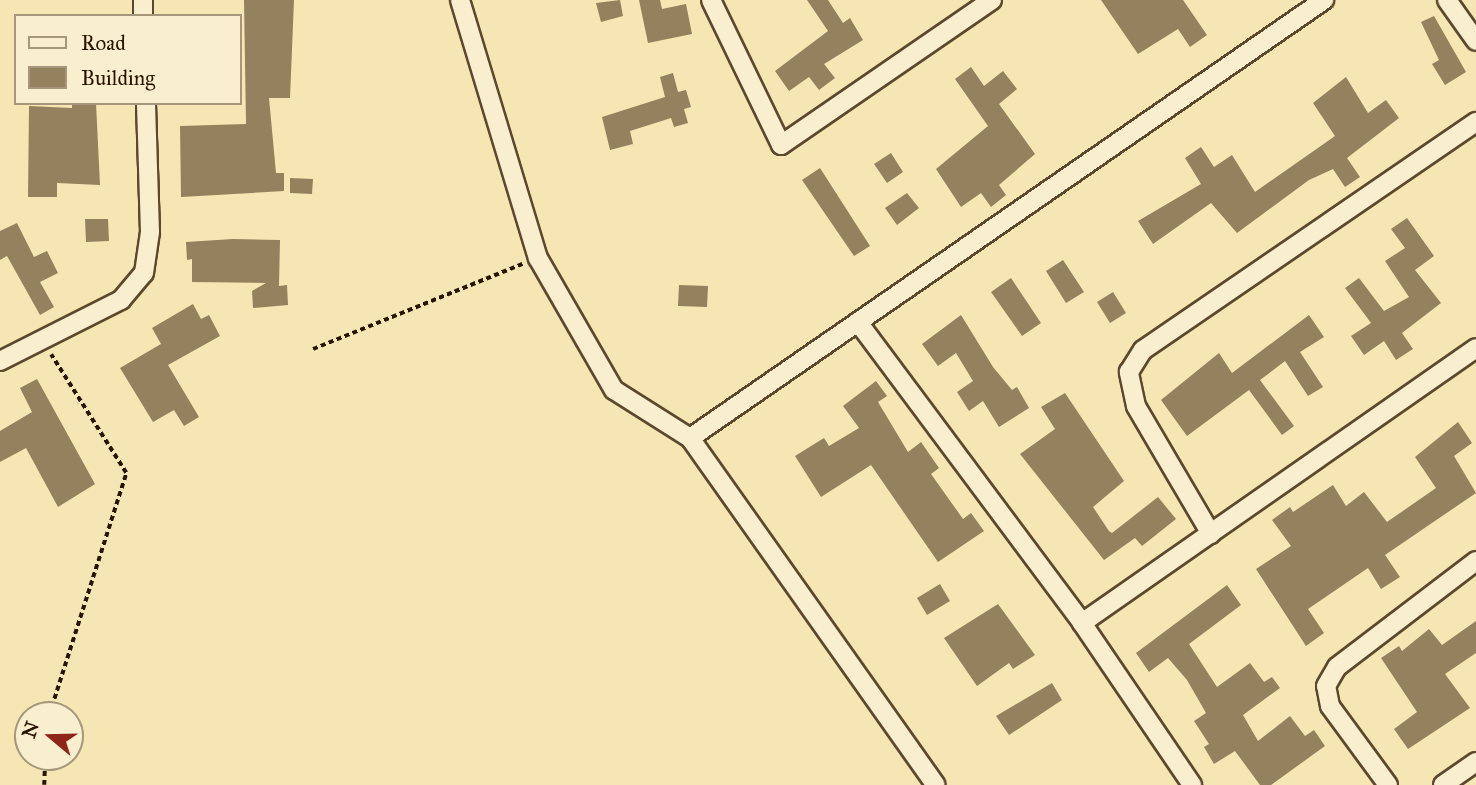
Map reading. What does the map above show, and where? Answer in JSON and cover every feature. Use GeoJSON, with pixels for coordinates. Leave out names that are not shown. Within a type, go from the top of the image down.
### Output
{"type":"FeatureCollection","features":[{"type":"Feature","properties":{"kind":"street"},"geometry":{"type":"LineString","coordinates":[[460,0],[538,258],[614,390],[690,438],[936,785]]}},
{"type":"Feature","properties":{"kind":"street"},"geometry":{"type":"LineString","coordinates":[[710,0],[780,145],[992,0]]}},
{"type":"Feature","properties":{"kind":"street"},"geometry":{"type":"LineString","coordinates":[[690,438],[1324,0]]}},
{"type":"Feature","properties":{"kind":"street"},"geometry":{"type":"LineString","coordinates":[[1447,0],[1476,41]]}},
{"type":"Feature","properties":{"kind":"street"},"geometry":{"type":"LineString","coordinates":[[0,361],[43,342],[121,300],[144,273],[150,232],[146,105]]}},
{"type":"Feature","properties":{"kind":"street"},"geometry":{"type":"LineString","coordinates":[[1212,534],[1136,406],[1129,372],[1143,350],[1476,122]]}},
{"type":"Feature","properties":{"kind":"street"},"geometry":{"type":"LineString","coordinates":[[858,322],[1082,623],[1192,785]]}},
{"type":"Feature","properties":{"kind":"street"},"geometry":{"type":"LineString","coordinates":[[1082,623],[1476,348]]}},
{"type":"Feature","properties":{"kind":"street"},"geometry":{"type":"LineString","coordinates":[[1388,785],[1329,706],[1326,686],[1337,667],[1476,561]]}},
{"type":"Feature","properties":{"kind":"street"},"geometry":{"type":"LineString","coordinates":[[1443,785],[1476,762]]}},
{"type":"Feature","properties":{"kind":"path"},"geometry":{"type":"LineString","coordinates":[[313,349],[538,258]]}},
{"type":"Feature","properties":{"kind":"path"},"geometry":{"type":"LineString","coordinates":[[43,342],[126,473],[53,701]]}},
{"type":"Feature","properties":{"kind":"building"},"geometry":{"type":"Polygon","coordinates":[[[244,0],[294,0],[290,98],[269,98],[276,173],[284,173],[284,191],[181,197],[180,126],[246,124],[244,0]]]}},
{"type":"Feature","properties":{"kind":"building"},"geometry":{"type":"Polygon","coordinates":[[[620,0],[623,16],[601,22],[596,3],[620,0]]]}},
{"type":"Feature","properties":{"kind":"building"},"geometry":{"type":"Polygon","coordinates":[[[639,0],[660,0],[662,9],[686,4],[692,34],[648,43],[639,0]]]}},
{"type":"Feature","properties":{"kind":"building"},"geometry":{"type":"Polygon","coordinates":[[[807,0],[828,0],[843,23],[850,18],[863,40],[824,64],[835,78],[819,90],[809,77],[789,91],[775,71],[828,31],[807,0]]]}},
{"type":"Feature","properties":{"kind":"building"},"geometry":{"type":"Polygon","coordinates":[[[1101,0],[1183,0],[1207,35],[1190,47],[1178,29],[1138,54],[1101,0]]]}},
{"type":"Feature","properties":{"kind":"building"},"geometry":{"type":"Polygon","coordinates":[[[1434,16],[1466,72],[1445,85],[1432,64],[1439,60],[1421,22],[1434,16]]]}},
{"type":"Feature","properties":{"kind":"building"},"geometry":{"type":"Polygon","coordinates":[[[971,67],[984,86],[1003,71],[1017,89],[999,104],[1035,154],[999,185],[1006,195],[991,207],[981,193],[961,207],[936,169],[988,126],[955,79],[971,67]]]}},
{"type":"Feature","properties":{"kind":"building"},"geometry":{"type":"Polygon","coordinates":[[[673,73],[678,92],[686,90],[691,107],[684,109],[688,123],[674,127],[671,118],[630,131],[633,144],[610,150],[602,117],[665,97],[660,77],[673,73]]]}},
{"type":"Feature","properties":{"kind":"building"},"geometry":{"type":"Polygon","coordinates":[[[1346,77],[1368,113],[1386,100],[1399,118],[1347,158],[1360,177],[1345,187],[1333,169],[1309,180],[1237,233],[1211,203],[1153,244],[1138,221],[1201,184],[1185,158],[1201,147],[1214,167],[1232,155],[1255,192],[1335,136],[1313,103],[1346,77]]]}},
{"type":"Feature","properties":{"kind":"building"},"geometry":{"type":"Polygon","coordinates":[[[72,105],[96,105],[100,185],[57,183],[57,197],[28,197],[29,106],[72,108],[72,105]]]}},
{"type":"Feature","properties":{"kind":"building"},"geometry":{"type":"Polygon","coordinates":[[[891,153],[903,172],[887,183],[874,164],[891,153]]]}},
{"type":"Feature","properties":{"kind":"building"},"geometry":{"type":"Polygon","coordinates":[[[820,168],[870,246],[854,256],[802,180],[820,168]]]}},
{"type":"Feature","properties":{"kind":"building"},"geometry":{"type":"Polygon","coordinates":[[[290,178],[313,179],[312,194],[290,193],[290,178]]]}},
{"type":"Feature","properties":{"kind":"building"},"geometry":{"type":"Polygon","coordinates":[[[907,193],[919,208],[897,225],[885,208],[907,193]]]}},
{"type":"Feature","properties":{"kind":"building"},"geometry":{"type":"Polygon","coordinates":[[[1407,218],[1434,256],[1415,270],[1441,303],[1402,333],[1413,349],[1396,360],[1384,341],[1364,355],[1351,336],[1371,323],[1345,288],[1359,278],[1384,311],[1409,297],[1385,261],[1405,248],[1391,229],[1407,218]]]}},
{"type":"Feature","properties":{"kind":"building"},"geometry":{"type":"Polygon","coordinates":[[[85,219],[108,219],[109,241],[86,242],[85,219]]]}},
{"type":"Feature","properties":{"kind":"building"},"geometry":{"type":"Polygon","coordinates":[[[17,223],[34,257],[47,251],[58,273],[40,282],[54,307],[40,315],[7,256],[0,260],[0,231],[17,223]]]}},
{"type":"Feature","properties":{"kind":"building"},"geometry":{"type":"Polygon","coordinates":[[[280,240],[279,286],[287,285],[288,305],[253,308],[252,291],[266,283],[192,282],[192,259],[187,260],[186,242],[280,240]]]}},
{"type":"Feature","properties":{"kind":"building"},"geometry":{"type":"Polygon","coordinates":[[[1063,260],[1084,292],[1066,303],[1046,271],[1063,260]]]}},
{"type":"Feature","properties":{"kind":"building"},"geometry":{"type":"Polygon","coordinates":[[[1011,278],[1041,323],[1022,336],[991,292],[1011,278]]]}},
{"type":"Feature","properties":{"kind":"building"},"geometry":{"type":"Polygon","coordinates":[[[679,285],[708,286],[707,307],[678,306],[679,285]]]}},
{"type":"Feature","properties":{"kind":"building"},"geometry":{"type":"Polygon","coordinates":[[[1113,292],[1126,313],[1110,323],[1097,302],[1113,292]]]}},
{"type":"Feature","properties":{"kind":"building"},"geometry":{"type":"Polygon","coordinates":[[[193,304],[201,319],[209,315],[220,336],[168,365],[199,417],[184,426],[174,410],[153,422],[120,368],[161,344],[152,328],[193,304]]]}},
{"type":"Feature","properties":{"kind":"building"},"geometry":{"type":"Polygon","coordinates":[[[961,315],[993,367],[1012,390],[1017,387],[1029,408],[999,427],[983,401],[969,411],[957,392],[973,381],[956,353],[938,366],[922,344],[961,315]]]}},
{"type":"Feature","properties":{"kind":"building"},"geometry":{"type":"Polygon","coordinates":[[[1309,315],[1324,337],[1300,352],[1323,387],[1308,396],[1285,361],[1260,380],[1294,426],[1282,435],[1249,390],[1187,436],[1161,400],[1219,353],[1232,373],[1309,315]]]}},
{"type":"Feature","properties":{"kind":"building"},"geometry":{"type":"Polygon","coordinates":[[[37,379],[95,484],[58,507],[26,448],[0,462],[0,431],[32,412],[20,388],[37,379]]]}},
{"type":"Feature","properties":{"kind":"building"},"geometry":{"type":"Polygon","coordinates":[[[876,381],[887,396],[878,402],[908,452],[921,442],[939,468],[931,474],[963,519],[971,513],[984,531],[938,562],[871,465],[821,497],[795,456],[824,438],[829,446],[859,428],[843,406],[876,381]]]}},
{"type":"Feature","properties":{"kind":"building"},"geometry":{"type":"Polygon","coordinates":[[[1065,393],[1124,481],[1093,507],[1109,531],[1112,533],[1158,497],[1176,519],[1142,546],[1135,538],[1104,560],[1020,454],[1055,429],[1041,407],[1065,393]]]}},
{"type":"Feature","properties":{"kind":"building"},"geometry":{"type":"Polygon","coordinates":[[[1458,422],[1472,443],[1454,456],[1476,493],[1385,555],[1400,577],[1381,589],[1368,568],[1308,609],[1324,633],[1306,646],[1256,569],[1291,546],[1272,520],[1290,507],[1293,512],[1333,485],[1346,506],[1364,492],[1387,522],[1436,488],[1415,457],[1458,422]]]}},
{"type":"Feature","properties":{"kind":"building"},"geometry":{"type":"Polygon","coordinates":[[[940,584],[950,601],[927,615],[917,598],[940,584]]]}},
{"type":"Feature","properties":{"kind":"building"},"geometry":{"type":"Polygon","coordinates":[[[1227,585],[1241,605],[1189,644],[1217,687],[1250,663],[1264,682],[1272,677],[1280,688],[1243,715],[1258,741],[1290,716],[1305,736],[1314,730],[1325,746],[1271,785],[1260,785],[1235,751],[1214,764],[1204,747],[1209,744],[1194,721],[1206,713],[1187,680],[1168,658],[1149,672],[1136,653],[1227,585]]]}},
{"type":"Feature","properties":{"kind":"building"},"geometry":{"type":"Polygon","coordinates":[[[998,604],[1035,655],[1013,669],[1009,663],[977,686],[944,638],[998,604]]]}},
{"type":"Feature","properties":{"kind":"building"},"geometry":{"type":"Polygon","coordinates":[[[1476,621],[1476,653],[1445,674],[1470,708],[1408,749],[1394,729],[1417,712],[1381,658],[1399,646],[1402,651],[1429,629],[1442,645],[1476,621]]]}},
{"type":"Feature","properties":{"kind":"building"},"geometry":{"type":"Polygon","coordinates":[[[1052,683],[1062,700],[1009,735],[996,716],[1052,683]]]}}]}
